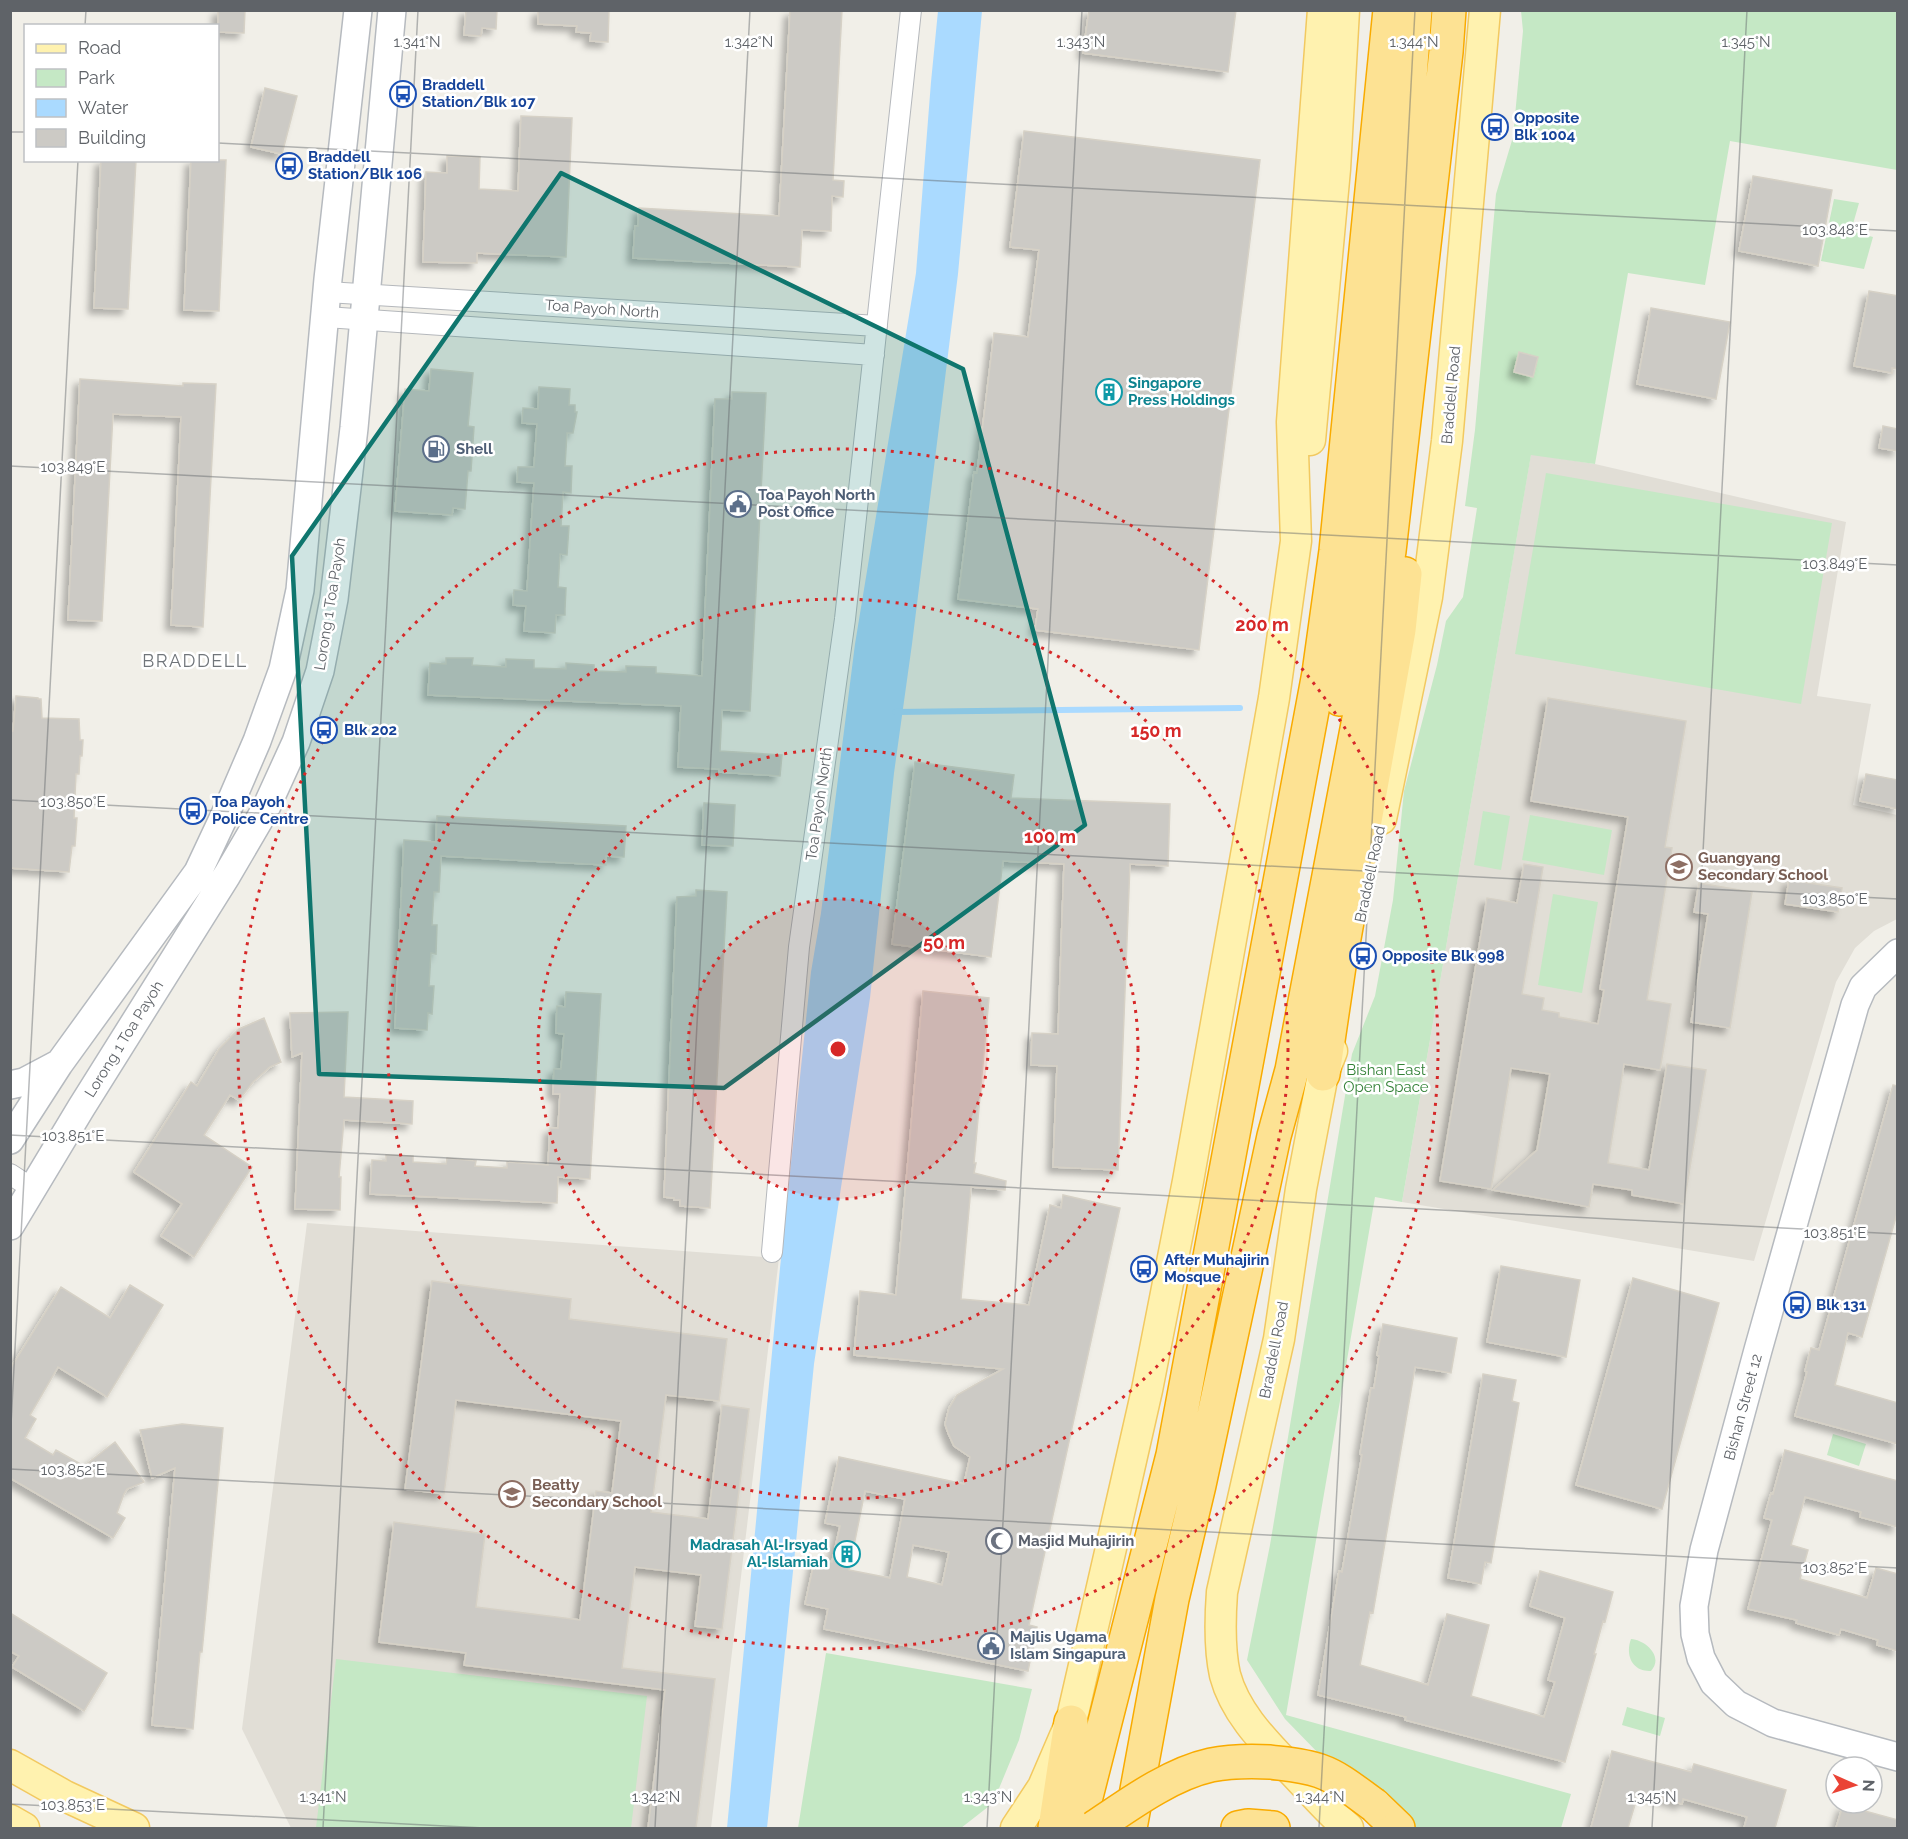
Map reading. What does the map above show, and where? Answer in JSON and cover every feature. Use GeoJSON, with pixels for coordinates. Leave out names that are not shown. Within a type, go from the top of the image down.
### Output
{"type":"FeatureCollection","features":[{"type":"Feature","properties":{"kind":"highway"},"geometry":{"type":"LineString","coordinates":[[1078,1828],[1173,1455],[1319,674],[1336,551],[1390,10]]}},
{"type":"Feature","properties":{"kind":"highway"},"geometry":{"type":"LineString","coordinates":[[1279,1115],[1274,1071],[1345,674],[1363,547],[1403,171],[1415,10]]}},
{"type":"Feature","properties":{"kind":"highway"},"geometry":{"type":"LineString","coordinates":[[1130,1828],[1172,1599],[1279,1115],[1292,1070],[1366,682],[1398,552],[1433,296],[1449,10]]}},
{"type":"Feature","properties":{"kind":"highway"},"geometry":{"type":"LineString","coordinates":[[1323,1074],[1339,966],[1399,630],[1398,552]]}},
{"type":"Feature","properties":{"kind":"highway"},"geometry":{"type":"LineString","coordinates":[[1107,1828],[1119,1774],[1172,1599]]}},
{"type":"Feature","properties":{"kind":"highway"},"geometry":{"type":"LineString","coordinates":[[1055,1828],[1071,1722]]}},
{"type":"Feature","properties":{"kind":"highway"},"geometry":{"type":"LineString","coordinates":[[1094,1828],[1146,1794],[1185,1774],[1210,1765],[1245,1760],[1288,1764],[1320,1771],[1351,1788],[1374,1805],[1398,1828]]}},
{"type":"Feature","properties":{"kind":"highway"},"geometry":{"type":"LineString","coordinates":[[1238,1828],[1248,1826],[1273,1828]]}},
{"type":"Feature","properties":{"kind":"main road"},"geometry":{"type":"LineString","coordinates":[[10,1140],[59,1064],[198,873],[257,741],[283,669],[300,590],[326,305],[358,10]]}},
{"type":"Feature","properties":{"kind":"main road","name":"Lorong 1 Toa Payoh"},"geometry":{"type":"LineString","coordinates":[[18,1208],[227,875],[265,810],[296,742],[320,671],[334,599],[354,428],[392,10]]}},
{"type":"Feature","properties":{"kind":"main road"},"geometry":{"type":"LineString","coordinates":[[1296,541],[1292,422],[1323,10]]}},
{"type":"Feature","properties":{"kind":"main road"},"geometry":{"type":"LineString","coordinates":[[1016,1828],[1043,1787],[1071,1722],[1147,1390],[1188,1180],[1272,710],[1313,421],[1335,169],[1344,10]]}},
{"type":"Feature","properties":{"kind":"main road","name":"Braddell Road"},"geometry":{"type":"LineString","coordinates":[[1348,1828],[1324,1807],[1266,1745],[1238,1706],[1225,1675],[1220,1631],[1222,1592],[1279,1339],[1298,1209],[1323,1074],[1332,1052],[1342,1010],[1427,597],[1447,441],[1485,10]]}},
{"type":"Feature","properties":{"kind":"main road","name":"Bishan Street 12"},"geometry":{"type":"LineString","coordinates":[[1898,952],[1863,987],[1855,1005],[1710,1528],[1694,1606],[1695,1634],[1701,1658],[1714,1683],[1736,1704],[1773,1723],[1898,1757]]}},
{"type":"Feature","properties":{"kind":"main road"},"geometry":{"type":"LineString","coordinates":[[10,1085],[24,1082],[59,1064]]}},
{"type":"Feature","properties":{"kind":"main road"},"geometry":{"type":"LineString","coordinates":[[10,1765],[65,1796],[134,1828]]}},
{"type":"Feature","properties":{"kind":"main road"},"geometry":{"type":"LineString","coordinates":[[10,1820],[24,1828]]}},
{"type":"Feature","properties":{"kind":"street","name":"Toa Payoh North"},"geometry":{"type":"LineString","coordinates":[[772,1252],[799,947],[845,619],[911,10]]}},
{"type":"Feature","properties":{"kind":"street","name":"Toa Payoh North"},"geometry":{"type":"LineString","coordinates":[[326,305],[877,326]]}},
{"type":"Feature","properties":{"kind":"street","name":"Toa Payoh North"},"geometry":{"type":"LineString","coordinates":[[365,307],[874,356]]}},
{"type":"Feature","properties":{"kind":"street"},"geometry":{"type":"LineString","coordinates":[[10,1174],[18,1208]]}},
{"type":"Feature","properties":{"kind":"highlighted area"},"geometry":{"type":"Polygon","coordinates":[[[561,173],[963,369],[1085,825],[724,1088],[319,1074],[292,556],[561,173]]]}},
{"type":"Feature","properties":{"kind":"shaded area","name":"Guangyang Secondary School"},"geometry":{"type":"Polygon","coordinates":[[[1531,454],[1595,464],[1846,522],[1817,696],[1871,704],[1853,805],[1897,815],[1897,919],[1874,931],[1855,948],[1836,982],[1754,1261],[1402,1202],[1531,454]]]}},
{"type":"Feature","properties":{"kind":"shaded area","name":"Beatty Secondary School"},"geometry":{"type":"Polygon","coordinates":[[[307,1223],[779,1258],[711,1828],[291,1828],[242,1729],[307,1223]]]}},
{"type":"Feature","properties":{"kind":"green space","name":"Bishan East Open Space"},"geometry":{"type":"Polygon","coordinates":[[[1521,11],[1897,11],[1897,170],[1730,141],[1705,285],[1628,273],[1595,464],[1531,455],[1402,1202],[1375,1197],[1286,1715],[1571,1794],[1561,1828],[1416,1828],[1410,1820],[1323,1758],[1285,1719],[1247,1660],[1270,1545],[1352,1054],[1375,996],[1393,900],[1404,791],[1437,665],[1446,621],[1463,597],[1477,508],[1465,506],[1475,430],[1496,194],[1513,137],[1523,31],[1521,11]]]}},
{"type":"Feature","properties":{"kind":"green space"},"geometry":{"type":"Polygon","coordinates":[[[1834,199],[1859,203],[1851,231],[1873,237],[1864,269],[1821,261],[1834,199]]]}},
{"type":"Feature","properties":{"kind":"green space"},"geometry":{"type":"Polygon","coordinates":[[[1546,473],[1832,523],[1801,704],[1515,654],[1546,473]]]}},
{"type":"Feature","properties":{"kind":"green space"},"geometry":{"type":"Polygon","coordinates":[[[1483,811],[1510,816],[1501,870],[1474,865],[1483,811]]]}},
{"type":"Feature","properties":{"kind":"green space"},"geometry":{"type":"Polygon","coordinates":[[[1530,815],[1612,830],[1604,875],[1522,860],[1530,815]]]}},
{"type":"Feature","properties":{"kind":"green space"},"geometry":{"type":"Polygon","coordinates":[[[1553,894],[1598,902],[1582,993],[1538,985],[1553,894]]]}},
{"type":"Feature","properties":{"kind":"green space"},"geometry":{"type":"Polygon","coordinates":[[[1833,1434],[1866,1444],[1859,1466],[1827,1455],[1833,1434]]]}},
{"type":"Feature","properties":{"kind":"green space"},"geometry":{"type":"Polygon","coordinates":[[[1631,1639],[1642,1642],[1652,1650],[1655,1660],[1651,1671],[1644,1671],[1635,1666],[1629,1651],[1631,1639]]]}},
{"type":"Feature","properties":{"kind":"green space"},"geometry":{"type":"Polygon","coordinates":[[[826,1653],[1032,1689],[1019,1740],[993,1803],[961,1828],[798,1828],[826,1653]]]}},
{"type":"Feature","properties":{"kind":"green space"},"geometry":{"type":"Polygon","coordinates":[[[336,1659],[647,1696],[631,1828],[316,1828],[336,1659]]]}},
{"type":"Feature","properties":{"kind":"green space"},"geometry":{"type":"Polygon","coordinates":[[[1627,1707],[1665,1718],[1660,1736],[1622,1725],[1627,1707]]]}},
{"type":"Feature","properties":{"kind":"water"},"geometry":{"type":"Polygon","coordinates":[[[938,11],[982,11],[958,274],[894,773],[870,998],[814,1364],[767,1828],[727,1828],[780,1268],[811,972],[821,913],[855,644],[916,273],[938,11]]]}},
{"type":"Feature","properties":{"kind":"building"},"geometry":{"type":"Polygon","coordinates":[[[218,10],[245,10],[244,33],[219,32],[218,10]]]}},
{"type":"Feature","properties":{"kind":"building"},"geometry":{"type":"Polygon","coordinates":[[[466,10],[497,10],[496,29],[482,28],[481,36],[464,35],[466,10]]]}},
{"type":"Feature","properties":{"kind":"building"},"geometry":{"type":"Polygon","coordinates":[[[538,10],[609,10],[608,42],[590,41],[591,33],[576,32],[577,26],[538,24],[538,10]]]}},
{"type":"Feature","properties":{"kind":"building"},"geometry":{"type":"Polygon","coordinates":[[[842,10],[833,180],[844,181],[843,197],[832,196],[831,231],[802,230],[800,267],[633,258],[635,226],[638,226],[639,208],[779,216],[790,11],[842,10]]]}},
{"type":"Feature","properties":{"kind":"building"},"geometry":{"type":"Polygon","coordinates":[[[1089,10],[1236,10],[1228,72],[1083,53],[1089,10]]]}},
{"type":"Feature","properties":{"kind":"building"},"geometry":{"type":"Polygon","coordinates":[[[265,88],[297,96],[282,154],[251,147],[265,88]]]}},
{"type":"Feature","properties":{"kind":"building"},"geometry":{"type":"Polygon","coordinates":[[[521,116],[572,118],[566,257],[477,253],[477,263],[423,262],[426,172],[447,173],[447,156],[480,157],[479,189],[518,191],[521,116]]]}},
{"type":"Feature","properties":{"kind":"building","name":"Singapore Press Holdings"},"geometry":{"type":"Polygon","coordinates":[[[1024,131],[1260,160],[1199,650],[1035,630],[1038,609],[958,599],[974,472],[977,473],[994,333],[1028,337],[1039,250],[1010,247],[1024,131]]]}},
{"type":"Feature","properties":{"kind":"building"},"geometry":{"type":"Polygon","coordinates":[[[226,160],[219,311],[184,310],[191,162],[226,160]]]}},
{"type":"Feature","properties":{"kind":"building"},"geometry":{"type":"Polygon","coordinates":[[[101,162],[136,162],[128,309],[94,308],[101,162]]]}},
{"type":"Feature","properties":{"kind":"building"},"geometry":{"type":"Polygon","coordinates":[[[1753,176],[1832,190],[1818,266],[1739,251],[1753,176]]]}},
{"type":"Feature","properties":{"kind":"building"},"geometry":{"type":"Polygon","coordinates":[[[1869,291],[1898,296],[1898,369],[1892,368],[1892,373],[1854,366],[1869,291]]]}},
{"type":"Feature","properties":{"kind":"building"},"geometry":{"type":"Polygon","coordinates":[[[1651,308],[1730,322],[1716,399],[1637,384],[1651,308]]]}},
{"type":"Feature","properties":{"kind":"building"},"geometry":{"type":"Polygon","coordinates":[[[1519,352],[1538,357],[1533,377],[1514,372],[1519,352]]]}},
{"type":"Feature","properties":{"kind":"building","name":"Shell"},"geometry":{"type":"Polygon","coordinates":[[[431,369],[473,373],[468,426],[474,427],[471,471],[468,471],[465,509],[453,508],[452,515],[395,511],[405,389],[429,391],[431,369]]]}},
{"type":"Feature","properties":{"kind":"building"},"geometry":{"type":"Polygon","coordinates":[[[80,379],[183,386],[183,383],[216,384],[203,627],[171,625],[181,417],[113,414],[102,621],[68,620],[80,379]]]}},
{"type":"Feature","properties":{"kind":"building"},"geometry":{"type":"Polygon","coordinates":[[[539,387],[570,389],[569,405],[575,405],[575,412],[577,412],[573,433],[567,433],[565,466],[572,466],[571,493],[563,492],[561,526],[569,526],[567,555],[560,554],[558,587],[566,588],[565,615],[556,615],[555,633],[524,631],[526,606],[513,605],[514,590],[527,591],[534,483],[517,482],[518,467],[534,467],[537,424],[522,423],[523,408],[538,409],[539,387]]]}},
{"type":"Feature","properties":{"kind":"building"},"geometry":{"type":"Polygon","coordinates":[[[732,392],[766,393],[750,711],[722,710],[720,751],[782,755],[780,776],[678,767],[681,706],[428,695],[430,663],[446,664],[446,658],[473,658],[472,665],[506,667],[506,659],[534,660],[534,668],[566,669],[566,663],[594,665],[594,671],[626,672],[626,666],[656,667],[656,673],[702,676],[715,399],[732,399],[732,392]]]}},
{"type":"Feature","properties":{"kind":"building"},"geometry":{"type":"Polygon","coordinates":[[[1883,426],[1898,429],[1898,451],[1879,448],[1883,426]]]}},
{"type":"Feature","properties":{"kind":"building"},"geometry":{"type":"Polygon","coordinates":[[[16,696],[41,699],[42,718],[79,719],[80,740],[83,740],[82,756],[80,756],[79,774],[76,774],[75,846],[72,846],[69,872],[10,868],[10,731],[13,731],[16,696]]]}},
{"type":"Feature","properties":{"kind":"building"},"geometry":{"type":"Polygon","coordinates":[[[1548,698],[1686,721],[1665,847],[1672,848],[1647,1000],[1671,1004],[1660,1070],[1624,1064],[1608,1163],[1649,1170],[1667,1064],[1706,1070],[1684,1204],[1632,1195],[1632,1190],[1593,1184],[1589,1207],[1493,1190],[1537,1150],[1550,1074],[1511,1068],[1491,1189],[1440,1181],[1487,898],[1517,903],[1524,864],[1543,867],[1522,994],[1544,998],[1542,1010],[1559,1013],[1559,1017],[1598,1024],[1604,990],[1600,989],[1628,817],[1531,801],[1548,698]]]}},
{"type":"Feature","properties":{"kind":"building"},"geometry":{"type":"Polygon","coordinates":[[[915,762],[1014,775],[1011,798],[1170,804],[1168,866],[1130,864],[1118,1170],[1053,1167],[1057,1066],[1031,1065],[1032,1033],[1058,1034],[1064,864],[1003,861],[991,957],[892,944],[915,762]]]}},
{"type":"Feature","properties":{"kind":"building"},"geometry":{"type":"Polygon","coordinates":[[[1866,774],[1898,780],[1898,809],[1860,801],[1866,774]]]}},
{"type":"Feature","properties":{"kind":"building"},"geometry":{"type":"Polygon","coordinates":[[[704,803],[735,805],[733,846],[702,845],[704,803]]]}},
{"type":"Feature","properties":{"kind":"building"},"geometry":{"type":"Polygon","coordinates":[[[437,816],[626,826],[624,857],[606,856],[606,865],[441,856],[439,892],[434,892],[432,925],[437,925],[436,954],[431,953],[429,986],[434,986],[432,1014],[428,1013],[427,1030],[395,1028],[404,840],[436,842],[437,816]]]}},
{"type":"Feature","properties":{"kind":"building"},"geometry":{"type":"Polygon","coordinates":[[[1789,880],[1842,888],[1838,912],[1785,904],[1789,880]]]}},
{"type":"Feature","properties":{"kind":"building"},"geometry":{"type":"Polygon","coordinates":[[[1699,883],[1752,892],[1730,1028],[1691,1022],[1708,914],[1694,912],[1699,883]]]}},
{"type":"Feature","properties":{"kind":"building"},"geometry":{"type":"Polygon","coordinates":[[[696,890],[727,892],[710,1208],[680,1206],[680,1200],[664,1197],[677,897],[696,896],[696,890]]]}},
{"type":"Feature","properties":{"kind":"building"},"geometry":{"type":"Polygon","coordinates":[[[923,991],[989,998],[974,1173],[1006,1181],[1005,1190],[971,1187],[961,1299],[1029,1305],[1050,1205],[1061,1208],[1063,1195],[1120,1208],[1029,1625],[1037,1627],[1028,1671],[824,1629],[828,1609],[805,1604],[815,1558],[832,1562],[840,1526],[825,1523],[839,1457],[964,1484],[970,1457],[954,1446],[948,1433],[945,1424],[949,1408],[957,1395],[1003,1369],[854,1355],[860,1291],[896,1295],[923,991]],[[865,1491],[849,1570],[890,1578],[905,1499],[865,1491]],[[913,1545],[907,1577],[942,1585],[949,1552],[913,1545]]]}},
{"type":"Feature","properties":{"kind":"building"},"geometry":{"type":"Polygon","coordinates":[[[566,992],[601,994],[590,1179],[558,1177],[557,1203],[370,1194],[372,1160],[386,1161],[386,1155],[413,1156],[413,1162],[446,1164],[447,1158],[476,1161],[475,1166],[507,1168],[507,1162],[548,1165],[550,1128],[558,1128],[560,1094],[553,1094],[554,1069],[561,1069],[564,1034],[556,1033],[557,1006],[565,1007],[566,992]]]}},
{"type":"Feature","properties":{"kind":"building"},"geometry":{"type":"Polygon","coordinates":[[[348,1012],[344,1097],[413,1101],[412,1124],[344,1120],[339,1177],[341,1177],[340,1210],[295,1209],[302,1053],[292,1057],[290,1013],[348,1012]]]}},
{"type":"Feature","properties":{"kind":"building"},"geometry":{"type":"Polygon","coordinates":[[[264,1018],[281,1062],[270,1067],[253,1082],[239,1100],[230,1095],[204,1135],[252,1167],[194,1257],[161,1236],[182,1204],[134,1172],[191,1082],[197,1086],[219,1049],[239,1029],[264,1018]]]}},
{"type":"Feature","properties":{"kind":"building"},"geometry":{"type":"Polygon","coordinates":[[[1893,1085],[1898,1086],[1898,1210],[1862,1337],[1848,1333],[1835,1385],[1898,1403],[1898,1444],[1795,1416],[1811,1348],[1819,1350],[1893,1085]]]}},
{"type":"Feature","properties":{"kind":"building"},"geometry":{"type":"Polygon","coordinates":[[[1501,1266],[1580,1280],[1566,1357],[1487,1342],[1501,1266]]]}},
{"type":"Feature","properties":{"kind":"building"},"geometry":{"type":"Polygon","coordinates":[[[1633,1278],[1719,1303],[1662,1509],[1576,1485],[1633,1278]]]}},
{"type":"Feature","properties":{"kind":"building"},"geometry":{"type":"Polygon","coordinates":[[[432,1281],[571,1299],[569,1319],[727,1339],[719,1401],[666,1395],[651,1512],[708,1519],[722,1405],[749,1409],[722,1629],[695,1626],[701,1575],[635,1567],[622,1668],[715,1679],[696,1828],[648,1828],[665,1690],[464,1665],[466,1653],[379,1642],[394,1522],[485,1534],[476,1607],[580,1620],[596,1491],[612,1493],[621,1421],[456,1400],[444,1494],[405,1489],[432,1281]]]}},
{"type":"Feature","properties":{"kind":"building"},"geometry":{"type":"Polygon","coordinates":[[[130,1285],[163,1305],[107,1397],[58,1367],[30,1415],[36,1419],[25,1438],[53,1455],[56,1450],[84,1466],[115,1442],[144,1482],[127,1489],[124,1494],[117,1513],[125,1518],[113,1538],[10,1478],[10,1369],[61,1287],[110,1318],[130,1285]]]}},
{"type":"Feature","properties":{"kind":"building"},"geometry":{"type":"Polygon","coordinates":[[[1383,1324],[1457,1338],[1451,1373],[1415,1367],[1373,1613],[1370,1612],[1360,1665],[1428,1685],[1447,1614],[1489,1625],[1471,1696],[1544,1717],[1555,1682],[1548,1680],[1565,1618],[1530,1606],[1540,1571],[1613,1592],[1565,1762],[1405,1720],[1406,1717],[1318,1695],[1339,1571],[1342,1572],[1383,1324]]]}},
{"type":"Feature","properties":{"kind":"building"},"geometry":{"type":"Polygon","coordinates":[[[1483,1374],[1516,1380],[1512,1401],[1519,1403],[1491,1563],[1485,1562],[1481,1584],[1448,1578],[1483,1374]]]}},
{"type":"Feature","properties":{"kind":"building"},"geometry":{"type":"Polygon","coordinates":[[[182,1424],[223,1428],[193,1729],[152,1725],[175,1468],[152,1478],[140,1430],[182,1424]]]}},
{"type":"Feature","properties":{"kind":"building"},"geometry":{"type":"Polygon","coordinates":[[[1785,1450],[1898,1481],[1898,1527],[1860,1517],[1861,1512],[1805,1497],[1791,1545],[1808,1550],[1800,1579],[1867,1598],[1876,1568],[1898,1574],[1898,1651],[1877,1645],[1878,1640],[1841,1629],[1839,1635],[1796,1623],[1797,1620],[1748,1609],[1772,1520],[1764,1518],[1785,1450]]]}},
{"type":"Feature","properties":{"kind":"building"},"geometry":{"type":"Polygon","coordinates":[[[10,1613],[107,1673],[84,1711],[12,1667],[19,1656],[10,1651],[10,1613]]]}},
{"type":"Feature","properties":{"kind":"building"},"geometry":{"type":"Polygon","coordinates":[[[1612,1751],[1691,1772],[1694,1764],[1786,1790],[1775,1828],[1744,1828],[1747,1817],[1683,1799],[1682,1804],[1639,1791],[1628,1828],[1591,1828],[1612,1751]]]}},
{"type":"Feature","properties":{"kind":"building"},"geometry":{"type":"Polygon","coordinates":[[[1840,1815],[1880,1815],[1898,1820],[1898,1828],[1836,1828],[1840,1815]]]}},
{"type":"Feature","properties":{"kind":"waterway"},"geometry":{"type":"LineString","coordinates":[[895,712],[1240,708]]}},
{"type":"Feature","properties":{"kind":"place","name":"Braddell Station/Blk 107"},"geometry":{"type":"Point","coordinates":[403,94]}},
{"type":"Feature","properties":{"kind":"place","name":"Opposite Blk 1004"},"geometry":{"type":"Point","coordinates":[1495,127]}},
{"type":"Feature","properties":{"kind":"place","name":"Braddell Station/Blk 106"},"geometry":{"type":"Point","coordinates":[289,166]}},
{"type":"Feature","properties":{"kind":"place","name":"Singapore Press Holdings"},"geometry":{"type":"Point","coordinates":[1109,392]}},
{"type":"Feature","properties":{"kind":"place","name":"Shell"},"geometry":{"type":"Point","coordinates":[436,449]}},
{"type":"Feature","properties":{"kind":"place","name":"Toa Payoh North Post Office"},"geometry":{"type":"Point","coordinates":[738,504]}},
{"type":"Feature","properties":{"kind":"place","name":"Blk 202"},"geometry":{"type":"Point","coordinates":[324,730]}},
{"type":"Feature","properties":{"kind":"place","name":"Toa Payoh Police Centre"},"geometry":{"type":"Point","coordinates":[193,811]}},
{"type":"Feature","properties":{"kind":"place","name":"Guangyang Secondary School"},"geometry":{"type":"Point","coordinates":[1679,867]}},
{"type":"Feature","properties":{"kind":"place","name":"Opposite Blk 998"},"geometry":{"type":"Point","coordinates":[1363,956]}},
{"type":"Feature","properties":{"kind":"place","name":"After Muhajirin Mosque"},"geometry":{"type":"Point","coordinates":[1144,1269]}},
{"type":"Feature","properties":{"kind":"place","name":"Blk 131"},"geometry":{"type":"Point","coordinates":[1797,1305]}},
{"type":"Feature","properties":{"kind":"place","name":"Beatty Secondary School"},"geometry":{"type":"Point","coordinates":[512,1494]}},
{"type":"Feature","properties":{"kind":"place","name":"Masjid Muhajirin"},"geometry":{"type":"Point","coordinates":[999,1541]}},
{"type":"Feature","properties":{"kind":"place","name":"Madrasah Al-Irsyad Al-Islamiah"},"geometry":{"type":"Point","coordinates":[847,1554]}},
{"type":"Feature","properties":{"kind":"place","name":"Majlis Ugama Islam Singapura"},"geometry":{"type":"Point","coordinates":[991,1646]}},
{"type":"Feature","properties":{"kind":"district","name":"BRADDELL"},"geometry":{"type":"Point","coordinates":[195,660]}}]}
